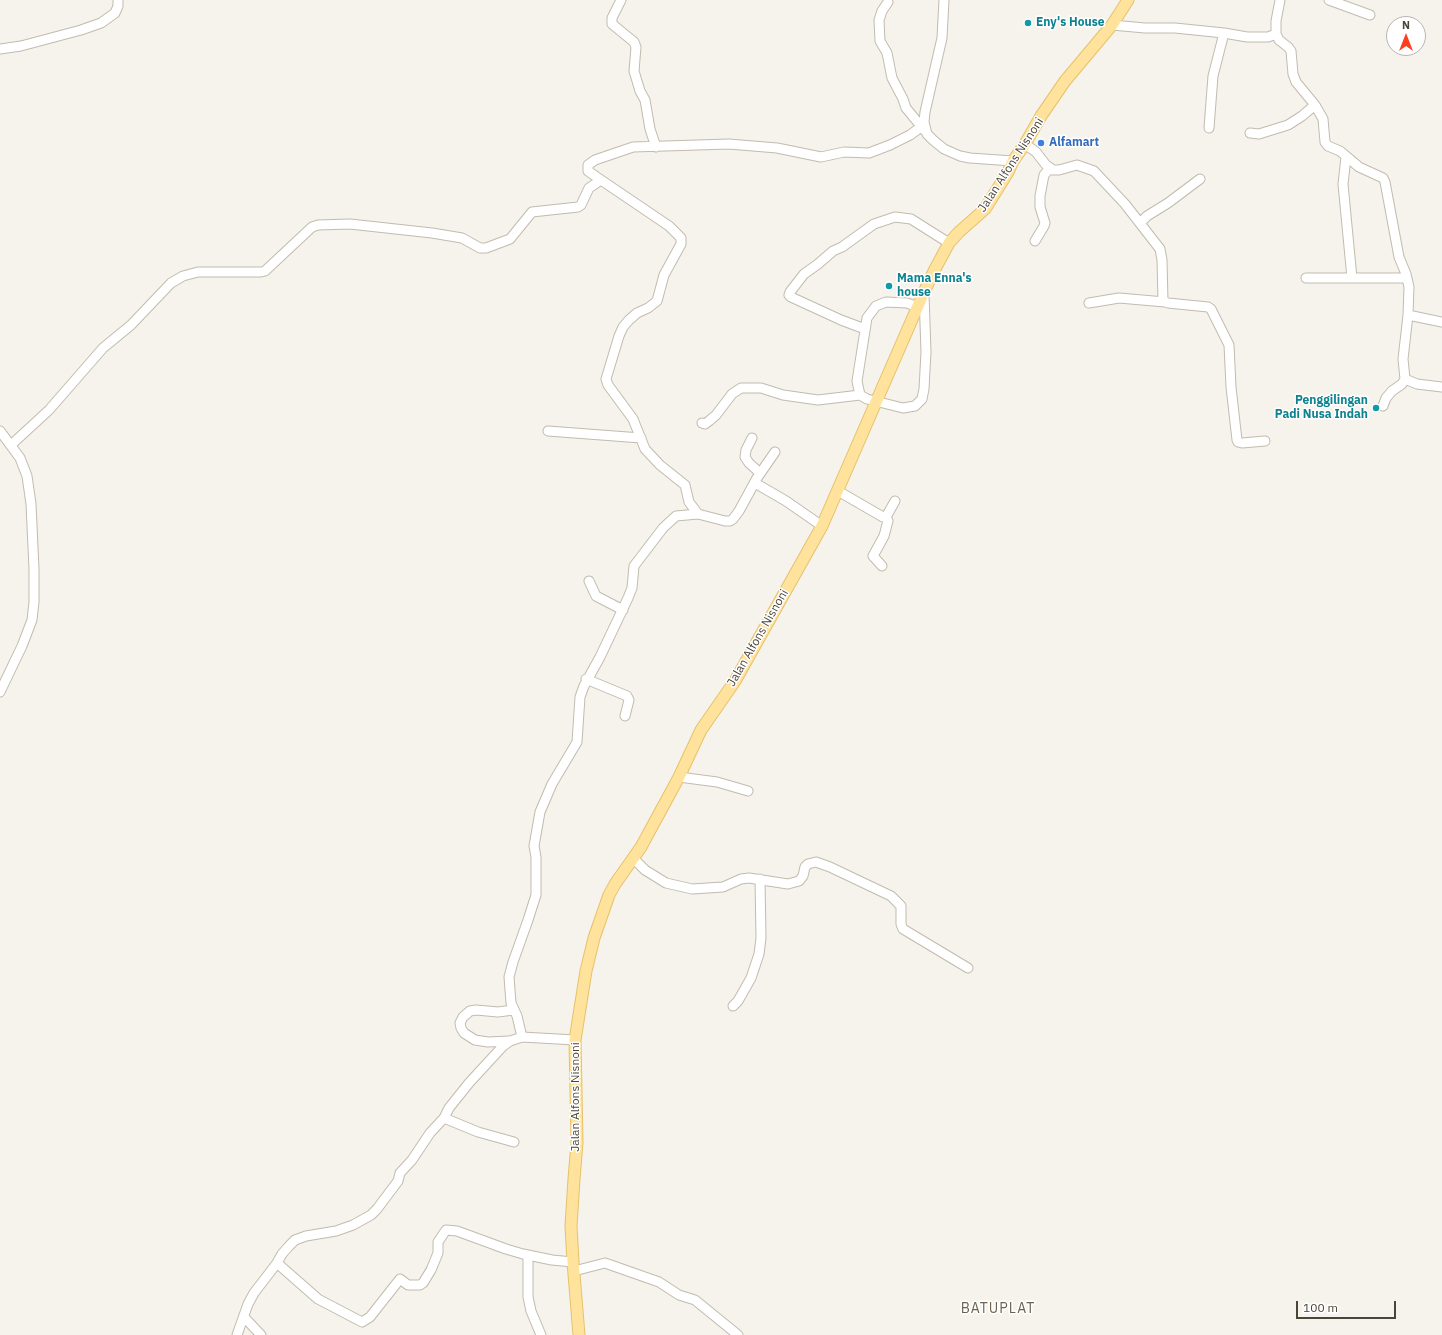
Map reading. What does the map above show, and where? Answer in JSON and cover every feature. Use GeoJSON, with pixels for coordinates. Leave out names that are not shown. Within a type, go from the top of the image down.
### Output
{"type":"FeatureCollection","features":[{"type":"Feature","properties":{"kind":"main road","name":"Jalan Alfons Nisnoni"},"geometry":{"type":"LineString","coordinates":[[580,1335],[571,1226],[578,1122],[574,1040],[583,985],[594,938],[609,895],[641,847],[679,777],[701,730],[735,681],[822,526],[924,292],[949,243],[985,208],[1041,116],[1065,81],[1112,24],[1128,0]]}},
{"type":"Feature","properties":{"kind":"street"},"geometry":{"type":"LineString","coordinates":[[0,50],[81,30],[101,23],[115,13],[118,6],[118,0]]}},
{"type":"Feature","properties":{"kind":"street"},"geometry":{"type":"LineString","coordinates":[[621,0],[612,18],[612,24],[634,42],[636,47],[634,71],[640,91],[645,100],[650,129],[656,147]]}},
{"type":"Feature","properties":{"kind":"street"},"geometry":{"type":"LineString","coordinates":[[924,131],[925,112],[942,38],[944,0]]}},
{"type":"Feature","properties":{"kind":"street"},"geometry":{"type":"LineString","coordinates":[[1280,0],[1276,21],[1276,34],[1282,43],[1291,51],[1293,74],[1296,82],[1315,106],[1322,119],[1326,144],[1340,151],[1359,167],[1385,180],[1399,257],[1409,288],[1403,359],[1405,379],[1402,384],[1392,391],[1386,398],[1383,406]]}},
{"type":"Feature","properties":{"kind":"street"},"geometry":{"type":"LineString","coordinates":[[1329,0],[1370,15]]}},
{"type":"Feature","properties":{"kind":"street"},"geometry":{"type":"LineString","coordinates":[[888,2],[882,11],[879,20],[880,41],[887,53],[892,78],[903,98],[906,108],[924,131],[937,144],[960,156],[1013,161]]}},
{"type":"Feature","properties":{"kind":"street"},"geometry":{"type":"LineString","coordinates":[[1112,24],[1224,33],[1247,37],[1268,37],[1276,34]]}},
{"type":"Feature","properties":{"kind":"street"},"geometry":{"type":"LineString","coordinates":[[1209,128],[1213,76],[1224,33]]}},
{"type":"Feature","properties":{"kind":"street"},"geometry":{"type":"LineString","coordinates":[[1250,133],[1259,134],[1288,125],[1315,106]]}},
{"type":"Feature","properties":{"kind":"street"},"geometry":{"type":"LineString","coordinates":[[698,514],[689,502],[686,485],[660,465],[645,449],[633,419],[608,385],[606,379],[623,327],[637,313],[658,301],[664,274],[678,251],[681,240],[669,226],[588,171],[587,167],[590,162],[632,147],[728,144],[777,148],[821,157],[834,153],[869,152],[881,149],[910,135],[924,131]]}},
{"type":"Feature","properties":{"kind":"street"},"geometry":{"type":"LineString","coordinates":[[1025,144],[1036,152],[1050,168],[1055,170],[1077,165],[1094,171],[1125,204],[1160,249],[1162,260],[1163,300],[1165,302]]}},
{"type":"Feature","properties":{"kind":"street"},"geometry":{"type":"LineString","coordinates":[[1346,157],[1343,184],[1352,278]]}},
{"type":"Feature","properties":{"kind":"street"},"geometry":{"type":"LineString","coordinates":[[1035,241],[1044,226],[1040,207],[1040,196],[1044,175],[1050,168]]}},
{"type":"Feature","properties":{"kind":"street"},"geometry":{"type":"LineString","coordinates":[[1140,224],[1147,216],[1168,203],[1200,179]]}},
{"type":"Feature","properties":{"kind":"street"},"geometry":{"type":"LineString","coordinates":[[11,445],[49,410],[103,348],[135,321],[171,283],[183,276],[198,272],[266,271],[312,227],[316,225],[350,224],[432,233],[462,238],[480,248],[486,248],[510,239],[532,212],[578,207],[581,205],[589,188],[601,180]]}},
{"type":"Feature","properties":{"kind":"street"},"geometry":{"type":"LineString","coordinates":[[865,329],[841,320],[791,297],[789,295],[790,292],[804,274],[833,251],[842,247],[874,224],[895,217],[911,220],[949,243]]}},
{"type":"Feature","properties":{"kind":"street"},"geometry":{"type":"LineString","coordinates":[[1306,278],[1406,278]]}},
{"type":"Feature","properties":{"kind":"street"},"geometry":{"type":"LineString","coordinates":[[702,423],[709,421],[716,416],[732,394],[741,388],[761,388],[783,395],[818,400],[860,395],[876,402],[903,408],[909,408],[917,405],[922,400],[924,389],[926,352],[924,292]]}},
{"type":"Feature","properties":{"kind":"street"},"geometry":{"type":"LineString","coordinates":[[1089,303],[1118,298],[1203,306],[1211,309],[1229,345],[1231,387],[1237,440],[1242,443],[1264,440]]}},
{"type":"Feature","properties":{"kind":"street"},"geometry":{"type":"LineString","coordinates":[[860,395],[857,380],[867,318],[876,306],[886,302],[907,303],[918,307]]}},
{"type":"Feature","properties":{"kind":"street"},"geometry":{"type":"LineString","coordinates":[[1408,314],[1442,322]]}},
{"type":"Feature","properties":{"kind":"street"},"geometry":{"type":"LineString","coordinates":[[1405,379],[1417,384],[1442,387]]}},
{"type":"Feature","properties":{"kind":"street"},"geometry":{"type":"LineString","coordinates":[[548,431],[640,438]]}},
{"type":"Feature","properties":{"kind":"street"},"geometry":{"type":"LineString","coordinates":[[0,432],[11,445],[25,468],[31,504],[34,569],[34,602],[32,620],[22,646],[0,692]]}},
{"type":"Feature","properties":{"kind":"street"},"geometry":{"type":"LineString","coordinates":[[752,438],[746,450],[746,457],[749,463],[760,473]]}},
{"type":"Feature","properties":{"kind":"street"},"geometry":{"type":"LineString","coordinates":[[522,1037],[511,1003],[509,977],[536,895],[536,860],[534,839],[540,812],[547,796],[577,742],[580,697],[586,680],[600,657],[623,610],[632,588],[634,566],[663,528],[676,516],[698,514],[730,521],[739,511],[760,473],[775,452]]}},
{"type":"Feature","properties":{"kind":"street"},"geometry":{"type":"LineString","coordinates":[[755,483],[786,501],[822,526]]}},
{"type":"Feature","properties":{"kind":"street"},"geometry":{"type":"LineString","coordinates":[[838,491],[883,517],[886,517]]}},
{"type":"Feature","properties":{"kind":"street"},"geometry":{"type":"LineString","coordinates":[[882,566],[873,556],[884,536],[888,521],[886,517],[895,501]]}},
{"type":"Feature","properties":{"kind":"street"},"geometry":{"type":"LineString","coordinates":[[589,581],[596,596],[623,610]]}},
{"type":"Feature","properties":{"kind":"street"},"geometry":{"type":"LineString","coordinates":[[586,680],[627,696],[629,700],[625,716]]}},
{"type":"Feature","properties":{"kind":"street"},"geometry":{"type":"LineString","coordinates":[[679,777],[717,782],[748,791]]}},
{"type":"Feature","properties":{"kind":"street"},"geometry":{"type":"LineString","coordinates":[[633,858],[645,870],[666,883],[692,889],[723,887],[741,879],[748,878],[788,884],[799,881],[803,876],[805,867],[808,864],[816,862],[830,867],[891,896],[902,906],[901,924],[903,930],[968,968]]}},
{"type":"Feature","properties":{"kind":"street"},"geometry":{"type":"LineString","coordinates":[[733,1006],[738,1001],[751,978],[759,954],[761,938],[760,879]]}},
{"type":"Feature","properties":{"kind":"street"},"geometry":{"type":"LineString","coordinates":[[513,1010],[498,1012],[476,1010],[470,1011],[463,1017],[460,1023],[461,1028],[464,1033],[475,1040],[488,1042],[510,1041],[522,1037],[574,1040]]}},
{"type":"Feature","properties":{"kind":"street"},"geometry":{"type":"LineString","coordinates":[[237,1335],[254,1293],[289,1246],[296,1240],[306,1236],[336,1231],[353,1225],[370,1216],[398,1181],[400,1173],[412,1160],[430,1133],[444,1118],[449,1108],[469,1083],[503,1046],[510,1041]]}},
{"type":"Feature","properties":{"kind":"street"},"geometry":{"type":"LineString","coordinates":[[444,1118],[478,1132],[514,1142]]}},
{"type":"Feature","properties":{"kind":"street"},"geometry":{"type":"LineString","coordinates":[[277,1263],[318,1299],[362,1322],[370,1317],[400,1279],[408,1285],[420,1285],[424,1283],[438,1253],[438,1242],[446,1230],[457,1231],[506,1249],[528,1255],[574,1266],[605,1263],[659,1282],[679,1294],[695,1300],[738,1335]]}},
{"type":"Feature","properties":{"kind":"street"},"geometry":{"type":"LineString","coordinates":[[528,1255],[528,1297],[531,1312],[541,1335]]}},
{"type":"Feature","properties":{"kind":"street"},"geometry":{"type":"LineString","coordinates":[[244,1317],[260,1335]]}},
{"type":"Feature","properties":{"kind":"place","name":"Eny's House"},"geometry":{"type":"Point","coordinates":[1028,23]}},
{"type":"Feature","properties":{"kind":"place","name":"Alfamart"},"geometry":{"type":"Point","coordinates":[1041,143]}},
{"type":"Feature","properties":{"kind":"place","name":"Mama Enna's house"},"geometry":{"type":"Point","coordinates":[889,286]}},
{"type":"Feature","properties":{"kind":"place","name":"Penggilingan Padi Nusa Indah"},"geometry":{"type":"Point","coordinates":[1376,408]}},
{"type":"Feature","properties":{"kind":"district","name":"BATUPLAT"},"geometry":{"type":"Point","coordinates":[998,1309]}}]}
